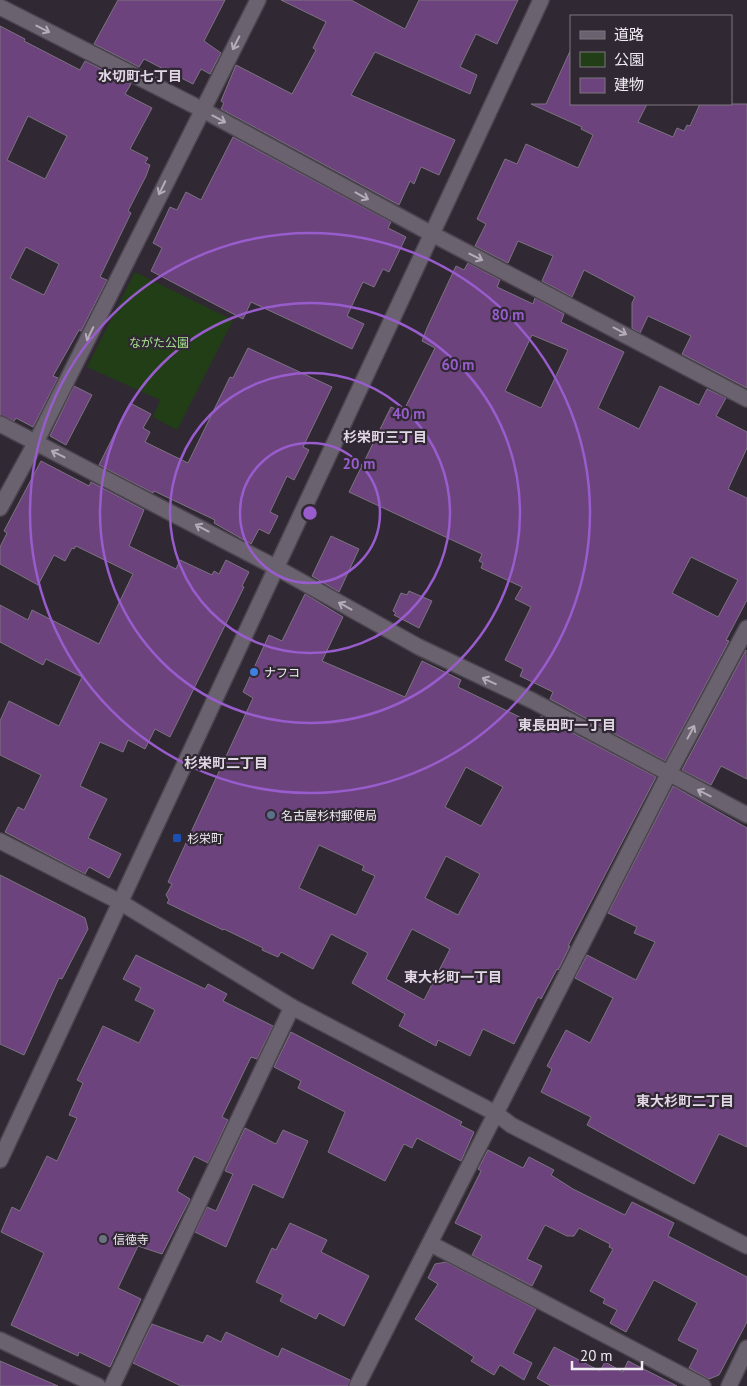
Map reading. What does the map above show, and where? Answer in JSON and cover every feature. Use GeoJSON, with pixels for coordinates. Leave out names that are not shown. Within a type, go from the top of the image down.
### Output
{"type":"FeatureCollection","features":[{"type":"Feature","properties":{"kind":"street"},"geometry":{"type":"LineString","coordinates":[[0,508],[36,442],[201,110],[258,0]]}},
{"type":"Feature","properties":{"kind":"street"},"geometry":{"type":"LineString","coordinates":[[0,1160],[4,1139],[120,902],[542,0]]}},
{"type":"Feature","properties":{"kind":"street"},"geometry":{"type":"LineString","coordinates":[[0,6],[201,110],[432,234],[747,399]]}},
{"type":"Feature","properties":{"kind":"street"},"geometry":{"type":"LineString","coordinates":[[0,424],[277,568],[419,647],[533,701],[668,775],[747,815]]}},
{"type":"Feature","properties":{"kind":"street"},"geometry":{"type":"LineString","coordinates":[[357,1386],[431,1244],[668,775],[747,628]]}},
{"type":"Feature","properties":{"kind":"street"},"geometry":{"type":"LineString","coordinates":[[0,841],[120,902],[292,1007],[497,1114],[511,1125],[747,1246]]}},
{"type":"Feature","properties":{"kind":"street"},"geometry":{"type":"LineString","coordinates":[[112,1386],[292,1007]]}},
{"type":"Feature","properties":{"kind":"street"},"geometry":{"type":"LineString","coordinates":[[431,1244],[703,1386]]}},
{"type":"Feature","properties":{"kind":"street"},"geometry":{"type":"LineString","coordinates":[[0,1340],[98,1386]]}},
{"type":"Feature","properties":{"kind":"street"},"geometry":{"type":"LineString","coordinates":[[728,1386],[747,1348]]}},
{"type":"Feature","properties":{"kind":"green space","name":"ながた公園"},"geometry":{"type":"Polygon","coordinates":[[[135,272],[233,320],[177,430],[153,417],[160,400],[87,367],[135,272]]]}},
{"type":"Feature","properties":{"kind":"building"},"geometry":{"type":"Polygon","coordinates":[[[118,0],[225,0],[204,41],[221,53],[210,74],[201,69],[193,84],[144,59],[139,67],[94,44],[118,0]]]}},
{"type":"Feature","properties":{"kind":"building"},"geometry":{"type":"Polygon","coordinates":[[[281,0],[351,0],[405,29],[419,0],[518,0],[497,44],[476,34],[460,67],[477,75],[470,94],[375,52],[351,95],[455,140],[439,175],[421,167],[414,184],[410,181],[399,205],[221,109],[224,103],[221,101],[236,65],[292,94],[316,50],[313,48],[326,22],[281,0]]]}},
{"type":"Feature","properties":{"kind":"building"},"geometry":{"type":"Polygon","coordinates":[[[0,26],[25,39],[24,41],[80,70],[85,61],[131,84],[125,94],[152,108],[130,149],[148,158],[145,163],[150,165],[128,211],[131,213],[100,277],[107,280],[81,331],[79,330],[53,376],[58,378],[33,427],[16,418],[14,421],[0,415],[0,26]],[[28,116],[7,160],[45,179],[67,136],[28,116]],[[26,247],[10,278],[44,295],[59,264],[26,247]]]}},
{"type":"Feature","properties":{"kind":"building"},"geometry":{"type":"Polygon","coordinates":[[[570,51],[570,105],[646,105],[638,122],[673,137],[677,128],[684,131],[687,125],[690,126],[700,105],[747,104],[747,388],[682,354],[691,336],[648,316],[640,333],[632,328],[632,303],[635,297],[584,270],[572,297],[542,281],[553,256],[518,241],[508,263],[475,246],[486,224],[477,219],[505,159],[517,164],[526,144],[578,168],[593,135],[581,129],[582,127],[531,104],[546,104],[570,51]]]}},
{"type":"Feature","properties":{"kind":"building"},"geometry":{"type":"Polygon","coordinates":[[[233,137],[391,222],[388,228],[406,237],[389,272],[383,269],[374,287],[363,282],[347,316],[364,324],[352,349],[251,302],[243,319],[151,271],[162,248],[153,243],[170,207],[177,210],[186,192],[201,200],[233,137]]]}},
{"type":"Feature","properties":{"kind":"building"},"geometry":{"type":"Polygon","coordinates":[[[468,263],[500,280],[497,287],[533,304],[535,298],[564,314],[561,322],[624,352],[598,408],[639,429],[660,386],[699,405],[707,389],[726,398],[716,416],[747,432],[747,448],[728,489],[747,498],[747,600],[726,640],[729,641],[665,761],[550,699],[553,692],[520,676],[523,669],[505,660],[531,607],[515,599],[522,587],[481,568],[483,563],[479,561],[482,554],[349,492],[391,407],[403,412],[435,348],[422,341],[427,328],[456,266],[464,270],[468,263]],[[532,335],[505,391],[541,408],[568,350],[532,335]],[[691,557],[672,593],[718,617],[738,580],[691,557]]]}},
{"type":"Feature","properties":{"kind":"building"},"geometry":{"type":"Polygon","coordinates":[[[248,348],[332,387],[303,447],[309,450],[294,480],[287,476],[270,512],[278,516],[269,534],[259,529],[251,544],[214,523],[215,520],[154,491],[153,493],[99,465],[130,403],[151,414],[143,428],[150,432],[145,442],[188,463],[230,377],[233,378],[248,348]]]}},
{"type":"Feature","properties":{"kind":"building"},"geometry":{"type":"Polygon","coordinates":[[[74,386],[92,395],[66,445],[50,436],[74,386]]]}},
{"type":"Feature","properties":{"kind":"building"},"geometry":{"type":"Polygon","coordinates":[[[41,461],[89,486],[91,482],[144,510],[129,546],[176,569],[180,560],[212,575],[214,571],[219,574],[226,560],[249,572],[242,586],[244,587],[170,737],[155,729],[145,749],[128,740],[123,752],[100,742],[80,786],[107,799],[88,838],[121,854],[109,878],[89,867],[85,874],[5,832],[18,807],[24,810],[41,775],[0,755],[0,721],[9,701],[59,726],[82,677],[46,659],[43,665],[0,642],[0,605],[28,620],[32,610],[99,644],[133,574],[76,546],[74,549],[72,548],[65,561],[54,555],[38,585],[0,564],[0,547],[7,533],[4,531],[41,461]]]}},
{"type":"Feature","properties":{"kind":"building"},"geometry":{"type":"Polygon","coordinates":[[[331,536],[359,549],[339,592],[312,576],[331,536]]]}},
{"type":"Feature","properties":{"kind":"building"},"geometry":{"type":"Polygon","coordinates":[[[409,591],[432,601],[419,628],[394,615],[396,613],[393,611],[401,593],[407,595],[409,591]]]}},
{"type":"Feature","properties":{"kind":"building"},"geometry":{"type":"Polygon","coordinates":[[[305,594],[343,617],[322,661],[405,697],[422,661],[461,680],[458,687],[536,725],[541,716],[656,777],[568,946],[570,946],[558,970],[541,999],[538,997],[514,1044],[483,1029],[470,1056],[438,1040],[436,1046],[399,1026],[405,1014],[352,983],[368,953],[331,934],[313,969],[281,952],[278,957],[262,950],[263,948],[167,903],[169,900],[166,895],[172,884],[168,882],[253,698],[243,692],[269,635],[282,641],[305,594]],[[466,767],[445,807],[481,826],[503,787],[466,767]],[[319,845],[299,888],[356,915],[375,876],[362,870],[364,866],[319,845]],[[446,856],[425,898],[458,915],[480,874],[446,856]],[[412,929],[386,979],[424,1000],[450,949],[412,929]]]}},
{"type":"Feature","properties":{"kind":"building"},"geometry":{"type":"Polygon","coordinates":[[[746,650],[747,779],[721,766],[711,785],[682,770],[746,650]]]}},
{"type":"Feature","properties":{"kind":"building"},"geometry":{"type":"Polygon","coordinates":[[[673,786],[747,828],[747,1147],[719,1134],[694,1184],[587,1125],[591,1117],[541,1092],[552,1069],[547,1066],[566,1030],[590,1043],[613,998],[575,978],[587,955],[636,980],[655,942],[634,933],[637,927],[608,913],[673,786]]]}},
{"type":"Feature","properties":{"kind":"building"},"geometry":{"type":"Polygon","coordinates":[[[0,875],[85,918],[88,929],[62,979],[59,978],[24,1055],[0,1044],[0,875]]]}},
{"type":"Feature","properties":{"kind":"building"},"geometry":{"type":"Polygon","coordinates":[[[136,955],[205,989],[208,984],[227,994],[223,1001],[273,1026],[257,1059],[251,1057],[222,1117],[228,1120],[208,1163],[194,1156],[177,1191],[190,1199],[162,1254],[138,1246],[118,1288],[141,1299],[110,1367],[79,1352],[78,1356],[11,1325],[44,1253],[1,1232],[12,1207],[20,1211],[47,1156],[57,1161],[77,1118],[69,1115],[83,1083],[77,1080],[103,1026],[139,1043],[155,1010],[135,1000],[141,988],[123,979],[136,955]]]}},
{"type":"Feature","properties":{"kind":"building"},"geometry":{"type":"Polygon","coordinates":[[[291,1032],[462,1122],[460,1125],[474,1132],[461,1161],[417,1138],[412,1148],[404,1144],[385,1181],[328,1152],[345,1112],[298,1088],[301,1081],[274,1067],[291,1032]]]}},
{"type":"Feature","properties":{"kind":"building"},"geometry":{"type":"Polygon","coordinates":[[[245,1128],[276,1144],[283,1130],[308,1141],[283,1198],[253,1184],[226,1247],[195,1232],[207,1207],[216,1211],[233,1174],[225,1171],[245,1128]]]}},
{"type":"Feature","properties":{"kind":"building"},"geometry":{"type":"Polygon","coordinates":[[[488,1150],[523,1168],[529,1157],[554,1170],[551,1175],[573,1189],[625,1215],[632,1202],[674,1223],[668,1236],[747,1277],[747,1322],[719,1375],[709,1379],[689,1368],[698,1350],[678,1340],[697,1303],[654,1280],[626,1332],[610,1323],[617,1310],[603,1303],[605,1299],[590,1291],[613,1249],[609,1247],[610,1244],[579,1228],[574,1236],[567,1236],[545,1225],[527,1259],[542,1266],[532,1286],[472,1255],[482,1236],[455,1223],[481,1171],[478,1169],[488,1150]]]}},
{"type":"Feature","properties":{"kind":"building"},"geometry":{"type":"Polygon","coordinates":[[[290,1223],[327,1240],[321,1252],[369,1276],[344,1326],[319,1313],[316,1319],[280,1301],[283,1295],[256,1282],[272,1248],[276,1250],[290,1223]]]}},
{"type":"Feature","properties":{"kind":"building"},"geometry":{"type":"Polygon","coordinates":[[[446,1262],[536,1309],[513,1353],[532,1363],[524,1380],[500,1365],[494,1375],[471,1361],[474,1357],[415,1319],[438,1284],[428,1278],[435,1264],[446,1262]]]}},
{"type":"Feature","properties":{"kind":"building"},"geometry":{"type":"Polygon","coordinates":[[[152,1324],[203,1343],[207,1335],[221,1342],[226,1332],[278,1357],[282,1348],[350,1380],[348,1386],[181,1386],[133,1363],[152,1324]]]}},
{"type":"Feature","properties":{"kind":"building"},"geometry":{"type":"Polygon","coordinates":[[[554,1347],[600,1371],[605,1362],[623,1372],[628,1361],[677,1386],[551,1386],[537,1378],[554,1347]]]}},
{"type":"Feature","properties":{"kind":"building"},"geometry":{"type":"Polygon","coordinates":[[[0,1361],[58,1386],[0,1386],[0,1361]]]}},
{"type":"Feature","properties":{"kind":"place","name":"ナフコ"},"geometry":{"type":"Point","coordinates":[254,672]}},
{"type":"Feature","properties":{"kind":"place","name":"名古屋杉村郵便局"},"geometry":{"type":"Point","coordinates":[271,815]}},
{"type":"Feature","properties":{"kind":"place","name":"杉栄町"},"geometry":{"type":"Point","coordinates":[177,838]}},
{"type":"Feature","properties":{"kind":"place","name":"信徳寺"},"geometry":{"type":"Point","coordinates":[103,1239]}},
{"type":"Feature","properties":{"kind":"district","name":"水切町七丁目"},"geometry":{"type":"Point","coordinates":[140,76]}},
{"type":"Feature","properties":{"kind":"district","name":"杉栄町三丁目"},"geometry":{"type":"Point","coordinates":[385,437]}},
{"type":"Feature","properties":{"kind":"district","name":"東長田町一丁目"},"geometry":{"type":"Point","coordinates":[567,725]}},
{"type":"Feature","properties":{"kind":"district","name":"杉栄町二丁目"},"geometry":{"type":"Point","coordinates":[226,763]}},
{"type":"Feature","properties":{"kind":"district","name":"東大杉町一丁目"},"geometry":{"type":"Point","coordinates":[453,977]}},
{"type":"Feature","properties":{"kind":"district","name":"東大杉町二丁目"},"geometry":{"type":"Point","coordinates":[685,1101]}}]}
